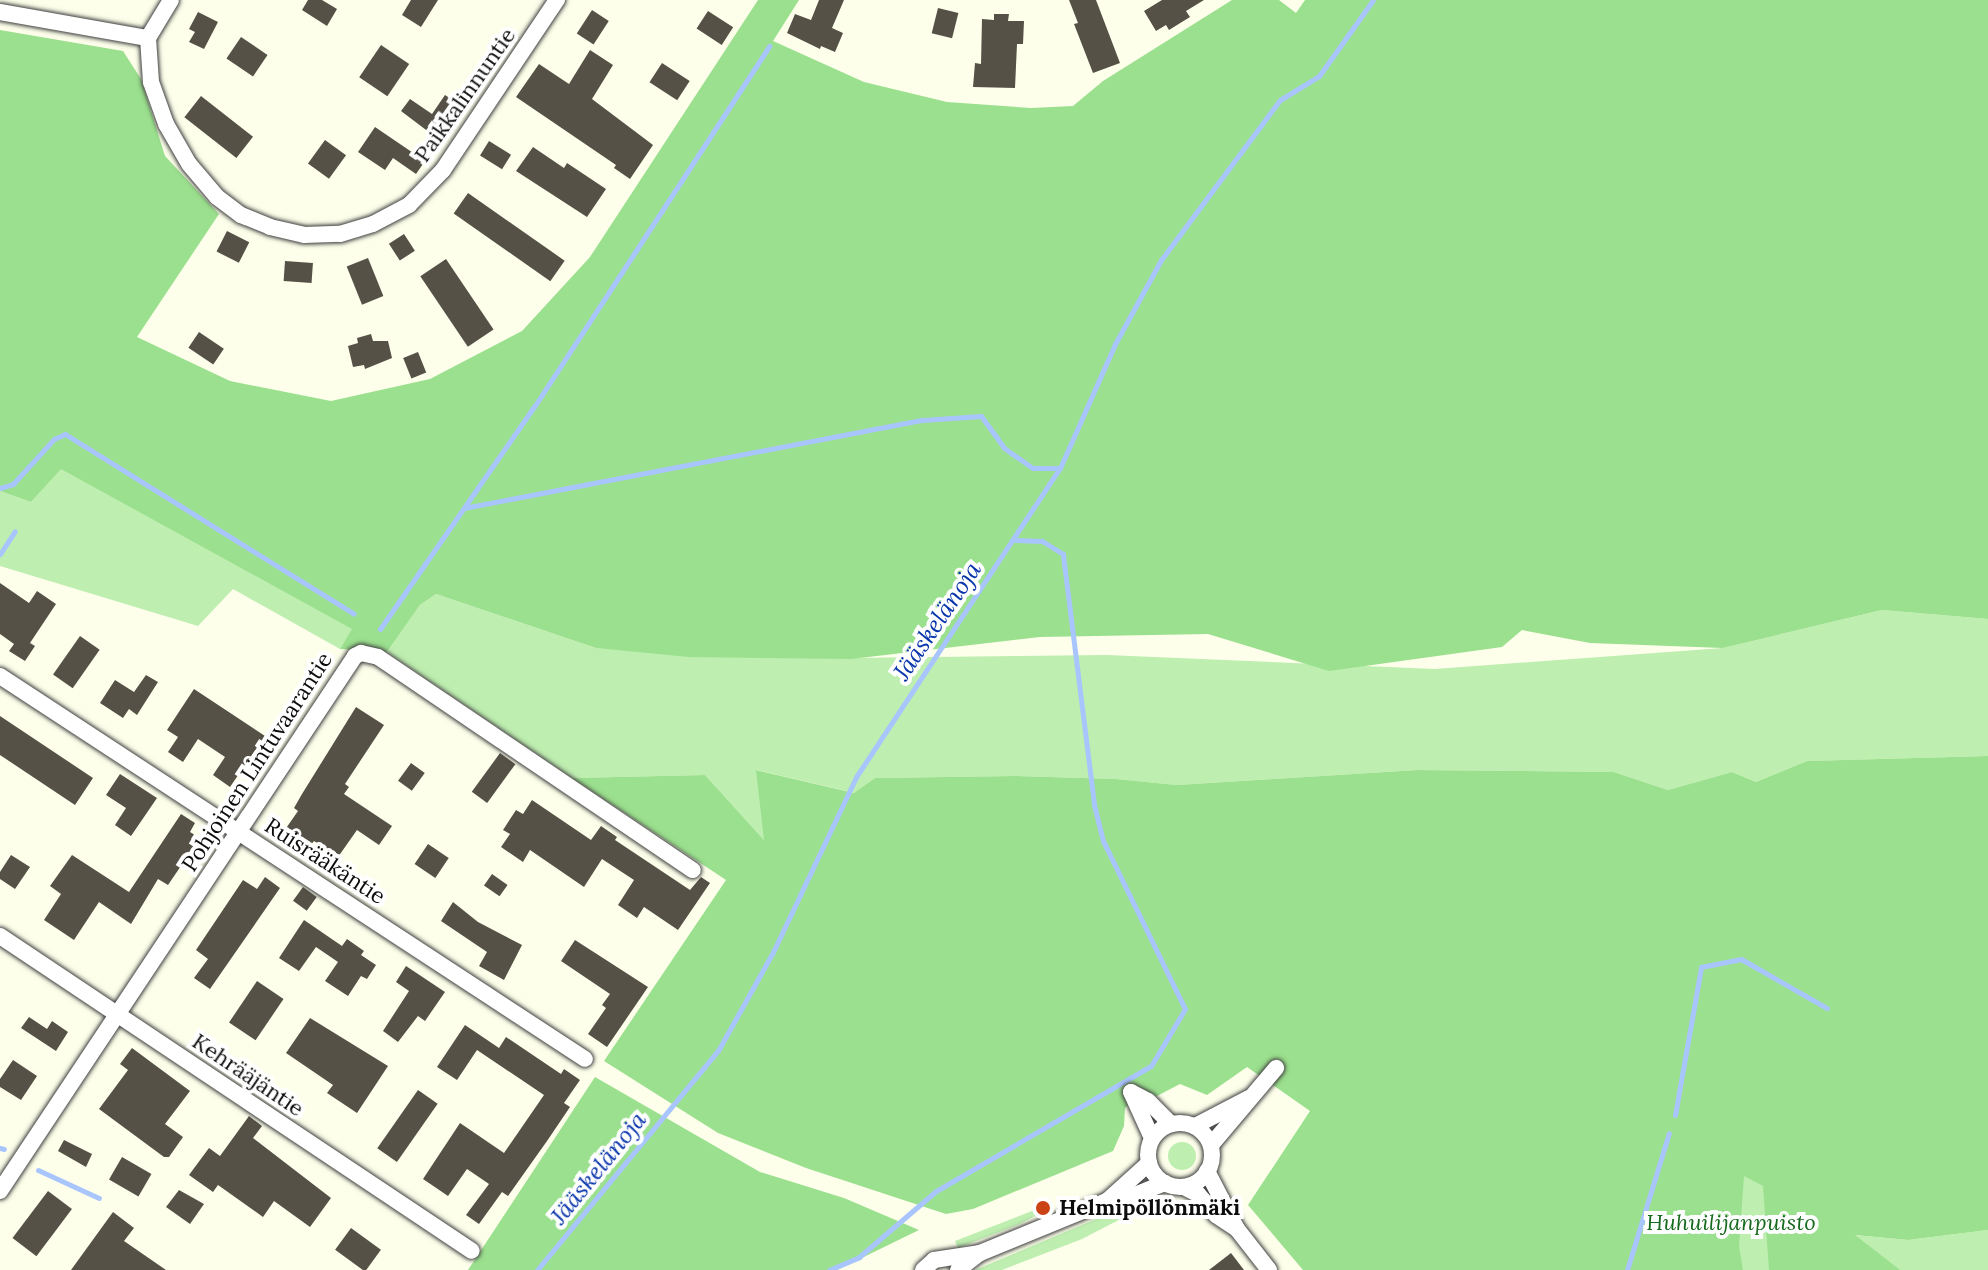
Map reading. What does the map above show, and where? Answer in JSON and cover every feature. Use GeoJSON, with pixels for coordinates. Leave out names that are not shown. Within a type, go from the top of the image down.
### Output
{"type":"FeatureCollection","features":[{"type":"Feature","properties":{"kind":"street"},"geometry":{"type":"LineString","coordinates":[[0,12],[148,38],[171,0]]}},
{"type":"Feature","properties":{"kind":"street","name":"Paikkalinnuntie"},"geometry":{"type":"LineString","coordinates":[[148,38],[151,82],[166,124],[189,164],[217,197],[241,215],[270,227],[304,235],[340,234],[373,224],[409,205],[443,170],[557,0]]}},
{"type":"Feature","properties":{"kind":"street","name":"Pohjoinen Lintuvaarantie"},"geometry":{"type":"LineString","coordinates":[[0,1191],[350,659],[361,653],[378,657],[693,870]]}},
{"type":"Feature","properties":{"kind":"street","name":"Ruisrääkäntie"},"geometry":{"type":"LineString","coordinates":[[0,676],[585,1059]]}},
{"type":"Feature","properties":{"kind":"street","name":"Kehrääjäntie"},"geometry":{"type":"LineString","coordinates":[[0,936],[472,1251]]}},
{"type":"Feature","properties":{"kind":"street"},"geometry":{"type":"LineString","coordinates":[[1184,1187],[1201,1179],[1207,1171],[1211,1145],[1276,1068]]}},
{"type":"Feature","properties":{"kind":"street"},"geometry":{"type":"LineString","coordinates":[[1107,1201],[1149,1163],[1152,1138],[1131,1092],[1148,1101],[1171,1124],[1195,1126],[1249,1098]]}},
{"type":"Feature","properties":{"kind":"street"},"geometry":{"type":"LineString","coordinates":[[1152,1138],[1171,1124]]}},
{"type":"Feature","properties":{"kind":"street"},"geometry":{"type":"LineString","coordinates":[[1195,1126],[1211,1145]]}},
{"type":"Feature","properties":{"kind":"street"},"geometry":{"type":"LineString","coordinates":[[1149,1163],[1165,1183]]}},
{"type":"Feature","properties":{"kind":"street"},"geometry":{"type":"LineString","coordinates":[[1207,1171],[1229,1207],[1237,1229],[1269,1270]]}},
{"type":"Feature","properties":{"kind":"street"},"geometry":{"type":"LineString","coordinates":[[958,1270],[980,1253],[1107,1201],[1130,1197],[1165,1183],[1198,1194],[1216,1215],[1237,1229]]}},
{"type":"Feature","properties":{"kind":"street"},"geometry":{"type":"LineString","coordinates":[[923,1270],[945,1257],[980,1253]]}},
{"type":"Feature","properties":{"kind":"green space"},"geometry":{"type":"Polygon","coordinates":[[[758,0],[799,0],[773,41],[864,82],[947,102],[1031,108],[1073,106],[1103,81],[1232,0],[1279,0],[1296,13],[1305,0],[1988,0],[1988,619],[1882,610],[1723,648],[1590,643],[1522,630],[1502,647],[1329,671],[1208,634],[1040,637],[851,659],[689,657],[596,648],[436,594],[420,605],[387,652],[340,649],[352,629],[61,469],[31,502],[0,491],[0,30],[123,51],[141,79],[165,156],[219,214],[137,337],[230,381],[331,401],[430,379],[522,331],[590,257],[758,0]]]}},
{"type":"Feature","properties":{"kind":"green space"},"geometry":{"type":"Polygon","coordinates":[[[61,468],[353,629],[340,649],[233,589],[198,626],[0,566],[0,491],[31,502],[61,468]]]}},
{"type":"Feature","properties":{"kind":"green space"},"geometry":{"type":"Polygon","coordinates":[[[436,594],[596,648],[846,658],[1107,655],[1435,669],[1723,648],[1882,610],[1988,619],[1988,756],[1807,761],[1756,782],[1732,772],[1668,790],[1614,772],[1417,770],[1177,785],[1116,779],[1014,776],[875,778],[855,793],[757,770],[765,841],[705,775],[572,778],[387,652],[420,605],[436,594]]]}},
{"type":"Feature","properties":{"kind":"green space"},"geometry":{"type":"Polygon","coordinates":[[[1988,756],[1988,1230],[1908,1240],[1855,1235],[1900,1270],[1769,1270],[1763,1186],[1744,1176],[1739,1246],[1743,1270],[1303,1270],[1248,1205],[1310,1111],[1247,1067],[1207,1095],[1180,1084],[1157,1096],[1142,1092],[1125,1108],[1124,1126],[1113,1151],[973,1209],[946,1214],[806,1168],[718,1133],[604,1061],[726,880],[572,778],[705,775],[764,840],[756,770],[854,793],[875,778],[1014,776],[1116,779],[1177,785],[1417,770],[1614,772],[1668,790],[1732,772],[1756,782],[1807,761],[1988,756]]]}},
{"type":"Feature","properties":{"kind":"green space"},"geometry":{"type":"Polygon","coordinates":[[[595,1077],[760,1172],[844,1198],[919,1230],[837,1270],[468,1270],[595,1077]]]}},
{"type":"Feature","properties":{"kind":"green space"},"geometry":{"type":"Polygon","coordinates":[[[1182,1142],[1192,1146],[1196,1156],[1192,1166],[1182,1170],[1172,1166],[1168,1156],[1172,1146],[1182,1142]]]}},
{"type":"Feature","properties":{"kind":"green space","name":"Huhuilijanpuisto"},"geometry":{"type":"Polygon","coordinates":[[[1719,1162],[1854,1235],[1908,1240],[1988,1230],[1988,1270],[1651,1270],[1719,1162]]]}},
{"type":"Feature","properties":{"kind":"green space"},"geometry":{"type":"Polygon","coordinates":[[[1134,1203],[1136,1211],[1082,1239],[1002,1270],[975,1270],[1134,1203]]]}},
{"type":"Feature","properties":{"kind":"green space"},"geometry":{"type":"Polygon","coordinates":[[[1037,1209],[1039,1214],[1020,1224],[958,1248],[955,1241],[1037,1209]]]}},
{"type":"Feature","properties":{"kind":"building"},"geometry":{"type":"Polygon","coordinates":[[[308,0],[322,0],[337,9],[327,26],[302,10],[308,0]]]}},
{"type":"Feature","properties":{"kind":"building"},"geometry":{"type":"Polygon","coordinates":[[[411,0],[438,0],[421,27],[402,15],[411,0]]]}},
{"type":"Feature","properties":{"kind":"building"},"geometry":{"type":"Polygon","coordinates":[[[819,0],[844,0],[832,28],[843,33],[835,52],[821,46],[820,49],[787,33],[795,14],[811,20],[819,0]]]}},
{"type":"Feature","properties":{"kind":"building"},"geometry":{"type":"Polygon","coordinates":[[[1069,0],[1096,0],[1120,63],[1093,73],[1074,24],[1078,23],[1069,0]]]}},
{"type":"Feature","properties":{"kind":"building"},"geometry":{"type":"Polygon","coordinates":[[[1162,0],[1204,0],[1186,11],[1190,17],[1169,30],[1166,25],[1156,31],[1144,11],[1162,0]]]}},
{"type":"Feature","properties":{"kind":"building"},"geometry":{"type":"Polygon","coordinates":[[[938,8],[958,13],[952,38],[932,33],[938,8]]]}},
{"type":"Feature","properties":{"kind":"building"},"geometry":{"type":"Polygon","coordinates":[[[592,10],[609,21],[594,44],[577,33],[592,10]]]}},
{"type":"Feature","properties":{"kind":"building"},"geometry":{"type":"Polygon","coordinates":[[[708,11],[733,27],[722,45],[697,29],[708,11]]]}},
{"type":"Feature","properties":{"kind":"building"},"geometry":{"type":"Polygon","coordinates":[[[198,12],[218,22],[204,49],[189,42],[195,32],[189,29],[198,12]]]}},
{"type":"Feature","properties":{"kind":"building"},"geometry":{"type":"Polygon","coordinates":[[[994,14],[1009,14],[1008,21],[1024,21],[1023,44],[1017,44],[1015,88],[973,87],[975,63],[981,64],[982,19],[994,20],[994,14]]]}},
{"type":"Feature","properties":{"kind":"building"},"geometry":{"type":"Polygon","coordinates":[[[241,37],[268,55],[253,76],[226,59],[241,37]]]}},
{"type":"Feature","properties":{"kind":"building"},"geometry":{"type":"Polygon","coordinates":[[[381,45],[409,64],[387,96],[359,77],[381,45]]]}},
{"type":"Feature","properties":{"kind":"building"},"geometry":{"type":"Polygon","coordinates":[[[590,50],[613,65],[592,99],[653,145],[630,179],[614,168],[616,165],[516,97],[539,64],[569,84],[590,50]]]}},
{"type":"Feature","properties":{"kind":"building"},"geometry":{"type":"Polygon","coordinates":[[[662,63],[690,81],[677,100],[649,82],[662,63]]]}},
{"type":"Feature","properties":{"kind":"building"},"geometry":{"type":"Polygon","coordinates":[[[445,95],[465,108],[442,142],[401,111],[410,99],[432,114],[445,95]]]}},
{"type":"Feature","properties":{"kind":"building"},"geometry":{"type":"Polygon","coordinates":[[[201,96],[253,137],[236,158],[184,117],[201,96]]]}},
{"type":"Feature","properties":{"kind":"building"},"geometry":{"type":"Polygon","coordinates":[[[375,127],[425,161],[416,174],[393,158],[385,170],[358,152],[375,127]]]}},
{"type":"Feature","properties":{"kind":"building"},"geometry":{"type":"Polygon","coordinates":[[[325,140],[346,155],[329,179],[308,163],[325,140]]]}},
{"type":"Feature","properties":{"kind":"building"},"geometry":{"type":"Polygon","coordinates":[[[489,141],[511,155],[502,169],[480,155],[489,141]]]}},
{"type":"Feature","properties":{"kind":"building"},"geometry":{"type":"Polygon","coordinates":[[[533,147],[564,168],[567,163],[606,189],[587,217],[516,171],[533,147]]]}},
{"type":"Feature","properties":{"kind":"building"},"geometry":{"type":"Polygon","coordinates":[[[468,193],[565,261],[550,281],[454,213],[468,193]]]}},
{"type":"Feature","properties":{"kind":"building"},"geometry":{"type":"Polygon","coordinates":[[[227,231],[249,242],[239,263],[217,251],[227,231]]]}},
{"type":"Feature","properties":{"kind":"building"},"geometry":{"type":"Polygon","coordinates":[[[404,234],[415,251],[400,261],[389,244],[404,234]]]}},
{"type":"Feature","properties":{"kind":"building"},"geometry":{"type":"Polygon","coordinates":[[[368,258],[383,296],[362,305],[347,267],[368,258]]]}},
{"type":"Feature","properties":{"kind":"building"},"geometry":{"type":"Polygon","coordinates":[[[446,259],[494,329],[468,347],[420,276],[446,259]]]}},
{"type":"Feature","properties":{"kind":"building"},"geometry":{"type":"Polygon","coordinates":[[[285,261],[313,263],[312,283],[284,281],[285,261]]]}},
{"type":"Feature","properties":{"kind":"building"},"geometry":{"type":"Polygon","coordinates":[[[199,332],[224,349],[213,365],[188,348],[199,332]]]}},
{"type":"Feature","properties":{"kind":"building"},"geometry":{"type":"Polygon","coordinates":[[[371,334],[373,341],[388,341],[392,358],[365,369],[364,365],[353,367],[348,346],[358,343],[357,338],[371,334]]]}},
{"type":"Feature","properties":{"kind":"building"},"geometry":{"type":"Polygon","coordinates":[[[418,352],[426,372],[411,378],[403,358],[418,352]]]}},
{"type":"Feature","properties":{"kind":"building"},"geometry":{"type":"Polygon","coordinates":[[[0,583],[29,603],[37,591],[56,604],[30,643],[35,646],[25,661],[9,651],[14,644],[0,634],[0,583]]]}},
{"type":"Feature","properties":{"kind":"building"},"geometry":{"type":"Polygon","coordinates":[[[80,636],[100,650],[73,688],[53,675],[80,636]]]}},
{"type":"Feature","properties":{"kind":"building"},"geometry":{"type":"Polygon","coordinates":[[[146,675],[158,682],[137,715],[129,709],[123,718],[100,703],[115,680],[134,692],[146,675]]]}},
{"type":"Feature","properties":{"kind":"building"},"geometry":{"type":"Polygon","coordinates":[[[194,689],[265,736],[230,787],[213,775],[225,757],[198,739],[183,762],[168,752],[178,737],[167,730],[194,689]]]}},
{"type":"Feature","properties":{"kind":"building"},"geometry":{"type":"Polygon","coordinates":[[[356,707],[384,725],[345,784],[349,787],[344,794],[392,826],[379,845],[357,830],[338,857],[314,841],[307,850],[282,834],[298,811],[294,808],[302,794],[356,707]]]}},
{"type":"Feature","properties":{"kind":"building"},"geometry":{"type":"Polygon","coordinates":[[[0,716],[93,778],[75,805],[0,755],[0,716]]]}},
{"type":"Feature","properties":{"kind":"building"},"geometry":{"type":"Polygon","coordinates":[[[500,753],[515,764],[487,803],[472,792],[500,753]]]}},
{"type":"Feature","properties":{"kind":"building"},"geometry":{"type":"Polygon","coordinates":[[[411,763],[425,773],[412,791],[398,781],[411,763]]]}},
{"type":"Feature","properties":{"kind":"building"},"geometry":{"type":"Polygon","coordinates":[[[120,774],[157,798],[131,836],[115,825],[126,808],[106,795],[120,774]]]}},
{"type":"Feature","properties":{"kind":"building"},"geometry":{"type":"Polygon","coordinates":[[[532,800],[591,840],[601,826],[617,837],[615,840],[690,890],[701,877],[710,883],[678,930],[644,907],[637,918],[618,905],[634,880],[602,859],[584,887],[530,850],[523,862],[501,847],[510,834],[503,830],[516,810],[523,814],[532,800]]]}},
{"type":"Feature","properties":{"kind":"building"},"geometry":{"type":"Polygon","coordinates":[[[181,814],[195,823],[190,832],[200,838],[168,885],[158,879],[131,924],[99,902],[74,940],[44,920],[61,894],[50,886],[72,855],[129,892],[181,814]]]}},
{"type":"Feature","properties":{"kind":"building"},"geometry":{"type":"Polygon","coordinates":[[[428,844],[449,858],[435,878],[415,864],[428,844]]]}},
{"type":"Feature","properties":{"kind":"building"},"geometry":{"type":"Polygon","coordinates":[[[11,855],[30,867],[15,889],[0,879],[0,872],[11,855]]]}},
{"type":"Feature","properties":{"kind":"building"},"geometry":{"type":"Polygon","coordinates":[[[492,874],[508,885],[500,896],[484,885],[492,874]]]}},
{"type":"Feature","properties":{"kind":"building"},"geometry":{"type":"Polygon","coordinates":[[[265,877],[280,888],[210,989],[194,978],[208,959],[196,950],[243,880],[257,889],[265,877]]]}},
{"type":"Feature","properties":{"kind":"building"},"geometry":{"type":"Polygon","coordinates":[[[303,887],[317,897],[307,911],[293,901],[303,887]]]}},
{"type":"Feature","properties":{"kind":"building"},"geometry":{"type":"Polygon","coordinates":[[[453,902],[478,922],[522,945],[504,980],[479,966],[487,952],[441,921],[453,902]]]}},
{"type":"Feature","properties":{"kind":"building"},"geometry":{"type":"Polygon","coordinates":[[[304,920],[342,946],[347,939],[364,951],[361,955],[376,965],[367,979],[361,976],[348,996],[325,981],[338,962],[316,947],[299,971],[279,958],[304,920]]]}},
{"type":"Feature","properties":{"kind":"building"},"geometry":{"type":"Polygon","coordinates":[[[575,940],[648,987],[607,1047],[588,1034],[606,1008],[602,1005],[610,994],[561,961],[575,940]]]}},
{"type":"Feature","properties":{"kind":"building"},"geometry":{"type":"Polygon","coordinates":[[[406,966],[445,992],[425,1021],[418,1016],[398,1042],[383,1031],[409,991],[396,982],[406,966]]]}},
{"type":"Feature","properties":{"kind":"building"},"geometry":{"type":"Polygon","coordinates":[[[257,981],[284,999],[256,1040],[229,1022],[257,981]]]}},
{"type":"Feature","properties":{"kind":"building"},"geometry":{"type":"Polygon","coordinates":[[[29,1017],[47,1029],[52,1021],[68,1032],[56,1051],[21,1028],[29,1017]]]}},
{"type":"Feature","properties":{"kind":"building"},"geometry":{"type":"Polygon","coordinates":[[[310,1018],[388,1066],[357,1113],[327,1093],[333,1085],[286,1053],[310,1018]]]}},
{"type":"Feature","properties":{"kind":"building"},"geometry":{"type":"Polygon","coordinates":[[[465,1025],[499,1048],[506,1037],[561,1074],[564,1069],[580,1080],[564,1103],[570,1107],[547,1141],[508,1196],[502,1192],[479,1224],[466,1215],[489,1184],[467,1169],[448,1196],[423,1179],[460,1123],[504,1153],[544,1095],[477,1050],[457,1080],[437,1067],[465,1025]]]}},
{"type":"Feature","properties":{"kind":"building"},"geometry":{"type":"Polygon","coordinates":[[[132,1048],[190,1091],[165,1124],[183,1137],[169,1157],[164,1157],[99,1109],[128,1070],[120,1064],[132,1048]]]}},
{"type":"Feature","properties":{"kind":"building"},"geometry":{"type":"Polygon","coordinates":[[[13,1060],[37,1076],[21,1100],[0,1087],[0,1079],[13,1060]]]}},
{"type":"Feature","properties":{"kind":"building"},"geometry":{"type":"Polygon","coordinates":[[[418,1090],[438,1104],[397,1162],[377,1148],[418,1090]]]}},
{"type":"Feature","properties":{"kind":"building"},"geometry":{"type":"Polygon","coordinates":[[[249,1116],[262,1126],[253,1138],[331,1198],[310,1227],[274,1201],[263,1217],[218,1185],[213,1192],[189,1175],[209,1148],[220,1156],[249,1116]]]}},
{"type":"Feature","properties":{"kind":"building"},"geometry":{"type":"Polygon","coordinates":[[[64,1140],[92,1154],[86,1167],[58,1151],[64,1140]]]}},
{"type":"Feature","properties":{"kind":"building"},"geometry":{"type":"Polygon","coordinates":[[[122,1157],[151,1174],[138,1197],[109,1180],[122,1157]]]}},
{"type":"Feature","properties":{"kind":"building"},"geometry":{"type":"Polygon","coordinates":[[[179,1190],[204,1204],[190,1224],[166,1207],[179,1190]]]}},
{"type":"Feature","properties":{"kind":"building"},"geometry":{"type":"Polygon","coordinates":[[[48,1191],[72,1209],[36,1256],[12,1238],[48,1191]]]}},
{"type":"Feature","properties":{"kind":"building"},"geometry":{"type":"Polygon","coordinates":[[[113,1212],[134,1228],[124,1241],[166,1270],[71,1270],[113,1212]]]}},
{"type":"Feature","properties":{"kind":"building"},"geometry":{"type":"Polygon","coordinates":[[[351,1228],[381,1250],[366,1270],[335,1250],[351,1228]]]}},
{"type":"Feature","properties":{"kind":"building"},"geometry":{"type":"Polygon","coordinates":[[[1231,1253],[1244,1270],[1209,1270],[1231,1253]]]}},
{"type":"Feature","properties":{"kind":"waterway","name":"Jääskelänoja"},"geometry":{"type":"LineString","coordinates":[[537,1270],[719,1049],[773,952],[856,777],[1060,468],[1115,344],[1161,260],[1280,100],[1319,76],[1373,0]]}},
{"type":"Feature","properties":{"kind":"waterway"},"geometry":{"type":"LineString","coordinates":[[380,629],[534,407],[769,46]]}},
{"type":"Feature","properties":{"kind":"waterway"},"geometry":{"type":"LineString","coordinates":[[464,508],[923,420],[981,416],[1004,448],[1033,468],[1060,468]]}},
{"type":"Feature","properties":{"kind":"waterway"},"geometry":{"type":"LineString","coordinates":[[0,488],[13,484],[54,439],[65,434],[354,614]]}},
{"type":"Feature","properties":{"kind":"waterway"},"geometry":{"type":"LineString","coordinates":[[0,554],[15,531]]}},
{"type":"Feature","properties":{"kind":"waterway"},"geometry":{"type":"LineString","coordinates":[[829,1270],[859,1257],[936,1191],[1151,1066],[1185,1009],[1103,841],[1094,804],[1063,554],[1042,541],[1015,540]]}},
{"type":"Feature","properties":{"kind":"waterway"},"geometry":{"type":"LineString","coordinates":[[1675,1115],[1701,967],[1741,959],[1827,1008]]}},
{"type":"Feature","properties":{"kind":"waterway"},"geometry":{"type":"LineString","coordinates":[[1627,1270],[1669,1133]]}},
{"type":"Feature","properties":{"kind":"waterway","name":"Jääskelänoja"},"geometry":{"type":"LineString","coordinates":[[0,1148],[4,1149]]}},
{"type":"Feature","properties":{"kind":"waterway","name":"Jääskelänoja"},"geometry":{"type":"LineString","coordinates":[[38,1170],[99,1198]]}},
{"type":"Feature","properties":{"kind":"place","name":"Helmipöllönmäki"},"geometry":{"type":"Point","coordinates":[1043,1208]}}]}
